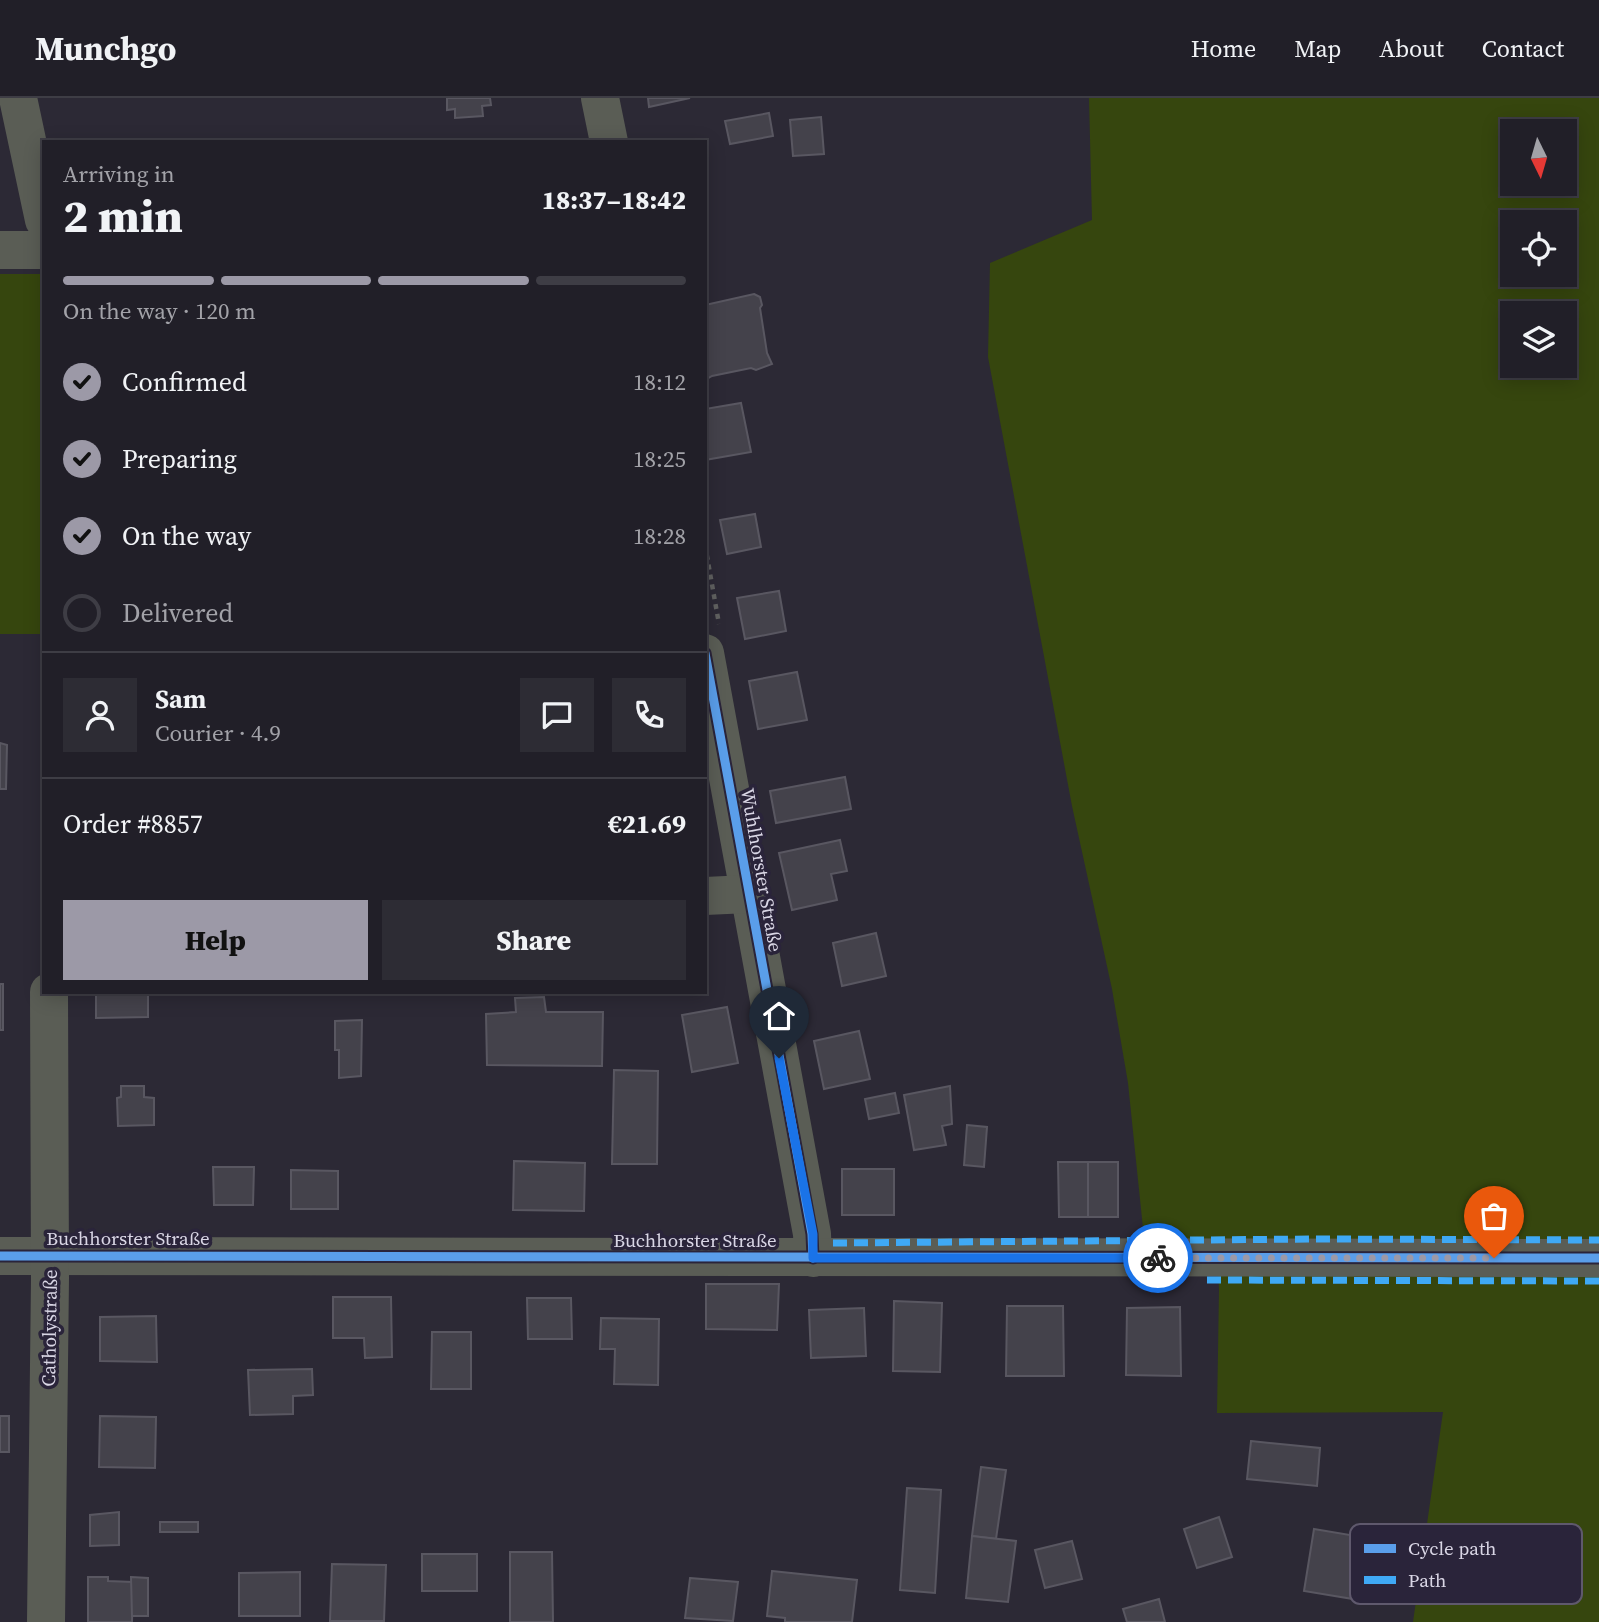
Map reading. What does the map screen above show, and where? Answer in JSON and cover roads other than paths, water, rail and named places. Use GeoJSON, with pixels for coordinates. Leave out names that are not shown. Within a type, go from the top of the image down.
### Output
{"type":"FeatureCollection","features":[{"type":"Feature","properties":{"kind":"street"},"geometry":{"type":"LineString","coordinates":[[18,98],[42,211]]}},
{"type":"Feature","properties":{"kind":"street"},"geometry":{"type":"LineString","coordinates":[[600,98],[609,140]]}},
{"type":"Feature","properties":{"kind":"street"},"geometry":{"type":"LineString","coordinates":[[0,250],[42,250]]}},
{"type":"Feature","properties":{"kind":"street","name":"Wuhlhorster Straße"},"geometry":{"type":"LineString","coordinates":[[707,664],[813,1234],[813,1258]]}},
{"type":"Feature","properties":{"kind":"street"},"geometry":{"type":"LineString","coordinates":[[707,897],[748,894]]}},
{"type":"Feature","properties":{"kind":"street","name":"Catholystraße"},"geometry":{"type":"LineString","coordinates":[[47,1622],[49,994]]}},
{"type":"Feature","properties":{"kind":"street","name":"Buchhorster Straße"},"geometry":{"type":"LineString","coordinates":[[0,1256],[1599,1258]]}}]}
